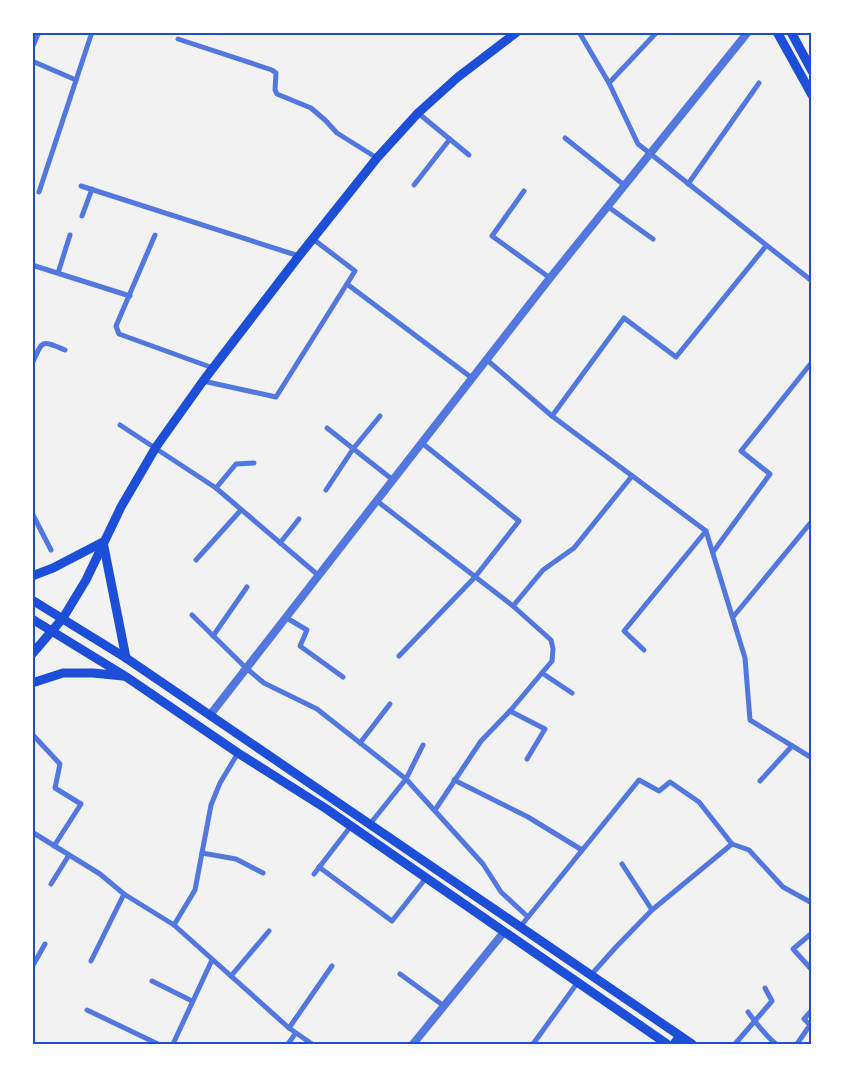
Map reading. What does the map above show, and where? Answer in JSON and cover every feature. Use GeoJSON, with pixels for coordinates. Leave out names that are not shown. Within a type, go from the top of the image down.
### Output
{"type":"FeatureCollection","features":[{"type":"Feature","properties":{"kind":"main road"},"geometry":{"type":"LineString","coordinates":[[32,654],[63,618],[86,580],[121,507],[156,447],[203,381],[313,238],[378,158],[418,114],[458,77],[517,32]]}},
{"type":"Feature","properties":{"kind":"main road"},"geometry":{"type":"LineString","coordinates":[[777,32],[812,95]]}},
{"type":"Feature","properties":{"kind":"main road"},"geometry":{"type":"LineString","coordinates":[[792,32],[812,71]]}},
{"type":"Feature","properties":{"kind":"main road"},"geometry":{"type":"LineString","coordinates":[[32,576],[53,568],[103,542]]}},
{"type":"Feature","properties":{"kind":"main road"},"geometry":{"type":"LineString","coordinates":[[103,542],[126,658]]}},
{"type":"Feature","properties":{"kind":"main road"},"geometry":{"type":"LineString","coordinates":[[32,600],[126,658],[210,714],[692,1044]]}},
{"type":"Feature","properties":{"kind":"main road"},"geometry":{"type":"LineString","coordinates":[[32,619],[125,676],[238,753],[351,826],[667,1044]]}},
{"type":"Feature","properties":{"kind":"main road"},"geometry":{"type":"LineString","coordinates":[[32,683],[63,673],[94,672],[125,676]]}},
{"type":"Feature","properties":{"kind":"main road"},"geometry":{"type":"LineString","coordinates":[[674,1044],[680,1036]]}},
{"type":"Feature","properties":{"kind":"street"},"geometry":{"type":"LineString","coordinates":[[32,48],[39,32]]}},
{"type":"Feature","properties":{"kind":"street"},"geometry":{"type":"LineString","coordinates":[[39,192],[92,32]]}},
{"type":"Feature","properties":{"kind":"street"},"geometry":{"type":"LineString","coordinates":[[579,32],[609,83],[638,144],[812,281]]}},
{"type":"Feature","properties":{"kind":"street"},"geometry":{"type":"LineString","coordinates":[[609,83],[657,32]]}},
{"type":"Feature","properties":{"kind":"street"},"geometry":{"type":"LineString","coordinates":[[210,714],[550,278],[748,32]]}},
{"type":"Feature","properties":{"kind":"street"},"geometry":{"type":"LineString","coordinates":[[178,39],[272,70],[276,73],[275,90],[277,94],[311,108],[337,133],[378,158]]}},
{"type":"Feature","properties":{"kind":"street"},"geometry":{"type":"LineString","coordinates":[[32,61],[76,80]]}},
{"type":"Feature","properties":{"kind":"street"},"geometry":{"type":"LineString","coordinates":[[688,184],[759,83]]}},
{"type":"Feature","properties":{"kind":"street"},"geometry":{"type":"LineString","coordinates":[[418,114],[469,155]]}},
{"type":"Feature","properties":{"kind":"street"},"geometry":{"type":"LineString","coordinates":[[565,138],[624,185]]}},
{"type":"Feature","properties":{"kind":"street"},"geometry":{"type":"LineString","coordinates":[[414,185],[450,140]]}},
{"type":"Feature","properties":{"kind":"street"},"geometry":{"type":"LineString","coordinates":[[81,186],[299,256]]}},
{"type":"Feature","properties":{"kind":"street"},"geometry":{"type":"LineString","coordinates":[[82,216],[92,189]]}},
{"type":"Feature","properties":{"kind":"street"},"geometry":{"type":"LineString","coordinates":[[524,191],[492,236],[550,278]]}},
{"type":"Feature","properties":{"kind":"street"},"geometry":{"type":"LineString","coordinates":[[608,206],[653,239]]}},
{"type":"Feature","properties":{"kind":"street"},"geometry":{"type":"LineString","coordinates":[[58,273],[70,235]]}},
{"type":"Feature","properties":{"kind":"street"},"geometry":{"type":"LineString","coordinates":[[155,235],[116,326],[119,334],[213,368]]}},
{"type":"Feature","properties":{"kind":"street"},"geometry":{"type":"LineString","coordinates":[[203,381],[276,397],[355,271],[313,238]]}},
{"type":"Feature","properties":{"kind":"street"},"geometry":{"type":"LineString","coordinates":[[552,416],[624,318],[676,357],[766,246]]}},
{"type":"Feature","properties":{"kind":"street"},"geometry":{"type":"LineString","coordinates":[[35,266],[130,296]]}},
{"type":"Feature","properties":{"kind":"street"},"geometry":{"type":"LineString","coordinates":[[347,284],[472,378]]}},
{"type":"Feature","properties":{"kind":"street"},"geometry":{"type":"LineString","coordinates":[[32,364],[43,343],[47,342],[66,350]]}},
{"type":"Feature","properties":{"kind":"street"},"geometry":{"type":"LineString","coordinates":[[487,360],[552,416],[706,531],[745,658],[750,720],[812,758]]}},
{"type":"Feature","properties":{"kind":"street"},"geometry":{"type":"LineString","coordinates":[[713,552],[770,474],[741,450],[812,362]]}},
{"type":"Feature","properties":{"kind":"street"},"geometry":{"type":"LineString","coordinates":[[326,490],[353,449],[380,416]]}},
{"type":"Feature","properties":{"kind":"street"},"geometry":{"type":"LineString","coordinates":[[120,425],[216,488],[318,575]]}},
{"type":"Feature","properties":{"kind":"street"},"geometry":{"type":"LineString","coordinates":[[327,428],[393,480]]}},
{"type":"Feature","properties":{"kind":"street"},"geometry":{"type":"LineString","coordinates":[[399,656],[475,577],[519,521],[422,444]]}},
{"type":"Feature","properties":{"kind":"street"},"geometry":{"type":"LineString","coordinates":[[216,488],[236,464],[254,463]]}},
{"type":"Feature","properties":{"kind":"street"},"geometry":{"type":"LineString","coordinates":[[513,606],[543,570],[574,548],[632,476]]}},
{"type":"Feature","properties":{"kind":"street"},"geometry":{"type":"LineString","coordinates":[[377,501],[513,606],[551,640],[553,650],[552,661],[510,711],[481,741],[435,810]]}},
{"type":"Feature","properties":{"kind":"street"},"geometry":{"type":"LineString","coordinates":[[196,560],[241,510]]}},
{"type":"Feature","properties":{"kind":"street"},"geometry":{"type":"LineString","coordinates":[[32,513],[51,550]]}},
{"type":"Feature","properties":{"kind":"street"},"geometry":{"type":"LineString","coordinates":[[280,544],[299,519]]}},
{"type":"Feature","properties":{"kind":"street"},"geometry":{"type":"LineString","coordinates":[[733,617],[812,521]]}},
{"type":"Feature","properties":{"kind":"street"},"geometry":{"type":"LineString","coordinates":[[644,650],[624,631],[706,531]]}},
{"type":"Feature","properties":{"kind":"street"},"geometry":{"type":"LineString","coordinates":[[213,636],[247,587]]}},
{"type":"Feature","properties":{"kind":"street"},"geometry":{"type":"LineString","coordinates":[[192,615],[264,683],[317,709],[406,779],[482,864],[501,892],[528,917]]}},
{"type":"Feature","properties":{"kind":"street"},"geometry":{"type":"LineString","coordinates":[[285,617],[307,630],[300,646],[343,677]]}},
{"type":"Feature","properties":{"kind":"street"},"geometry":{"type":"LineString","coordinates":[[542,672],[572,693]]}},
{"type":"Feature","properties":{"kind":"street"},"geometry":{"type":"LineString","coordinates":[[360,743],[390,704]]}},
{"type":"Feature","properties":{"kind":"street"},"geometry":{"type":"LineString","coordinates":[[510,711],[545,729],[526,759]]}},
{"type":"Feature","properties":{"kind":"street"},"geometry":{"type":"LineString","coordinates":[[32,734],[60,764],[55,788],[81,804],[54,846]]}},
{"type":"Feature","properties":{"kind":"street"},"geometry":{"type":"LineString","coordinates":[[370,824],[406,779],[423,745]]}},
{"type":"Feature","properties":{"kind":"street"},"geometry":{"type":"LineString","coordinates":[[760,781],[792,746]]}},
{"type":"Feature","properties":{"kind":"street"},"geometry":{"type":"LineString","coordinates":[[174,925],[195,890],[211,805],[220,782],[238,753]]}},
{"type":"Feature","properties":{"kind":"street"},"geometry":{"type":"LineString","coordinates":[[454,780],[528,818],[582,850]]}},
{"type":"Feature","properties":{"kind":"street"},"geometry":{"type":"LineString","coordinates":[[520,927],[639,780],[660,791],[670,782],[698,802],[732,844],[749,850],[783,886],[812,903]]}},
{"type":"Feature","properties":{"kind":"street"},"geometry":{"type":"LineString","coordinates":[[314,874],[351,826]]}},
{"type":"Feature","properties":{"kind":"street"},"geometry":{"type":"LineString","coordinates":[[32,832],[100,874],[124,894],[174,925],[295,1034],[312,1044]]}},
{"type":"Feature","properties":{"kind":"street"},"geometry":{"type":"LineString","coordinates":[[591,975],[652,910],[732,844]]}},
{"type":"Feature","properties":{"kind":"street"},"geometry":{"type":"LineString","coordinates":[[202,853],[236,859],[263,874]]}},
{"type":"Feature","properties":{"kind":"street"},"geometry":{"type":"LineString","coordinates":[[51,884],[69,855]]}},
{"type":"Feature","properties":{"kind":"street"},"geometry":{"type":"LineString","coordinates":[[622,864],[652,910]]}},
{"type":"Feature","properties":{"kind":"street"},"geometry":{"type":"LineString","coordinates":[[319,867],[392,921],[426,878]]}},
{"type":"Feature","properties":{"kind":"street"},"geometry":{"type":"LineString","coordinates":[[91,961],[124,894]]}},
{"type":"Feature","properties":{"kind":"street"},"geometry":{"type":"LineString","coordinates":[[231,976],[269,931]]}},
{"type":"Feature","properties":{"kind":"street"},"geometry":{"type":"LineString","coordinates":[[413,1044],[504,932]]}},
{"type":"Feature","properties":{"kind":"street"},"geometry":{"type":"LineString","coordinates":[[812,933],[793,949],[812,970]]}},
{"type":"Feature","properties":{"kind":"street"},"geometry":{"type":"LineString","coordinates":[[32,967],[45,944]]}},
{"type":"Feature","properties":{"kind":"street"},"geometry":{"type":"LineString","coordinates":[[173,1044],[212,960]]}},
{"type":"Feature","properties":{"kind":"street"},"geometry":{"type":"LineString","coordinates":[[289,1028],[332,966]]}},
{"type":"Feature","properties":{"kind":"street"},"geometry":{"type":"LineString","coordinates":[[400,974],[444,1006]]}},
{"type":"Feature","properties":{"kind":"street"},"geometry":{"type":"LineString","coordinates":[[152,981],[192,1001]]}},
{"type":"Feature","properties":{"kind":"street"},"geometry":{"type":"LineString","coordinates":[[533,1044],[578,982]]}},
{"type":"Feature","properties":{"kind":"street"},"geometry":{"type":"LineString","coordinates":[[735,1044],[772,1001],[765,988]]}},
{"type":"Feature","properties":{"kind":"street"},"geometry":{"type":"LineString","coordinates":[[86,1010],[158,1044]]}},
{"type":"Feature","properties":{"kind":"street"},"geometry":{"type":"LineString","coordinates":[[797,1044],[810,1025],[804,1019],[812,1010]]}},
{"type":"Feature","properties":{"kind":"street"},"geometry":{"type":"LineString","coordinates":[[748,1012],[776,1044]]}},
{"type":"Feature","properties":{"kind":"street"},"geometry":{"type":"LineString","coordinates":[[288,1044],[295,1034]]}}]}
